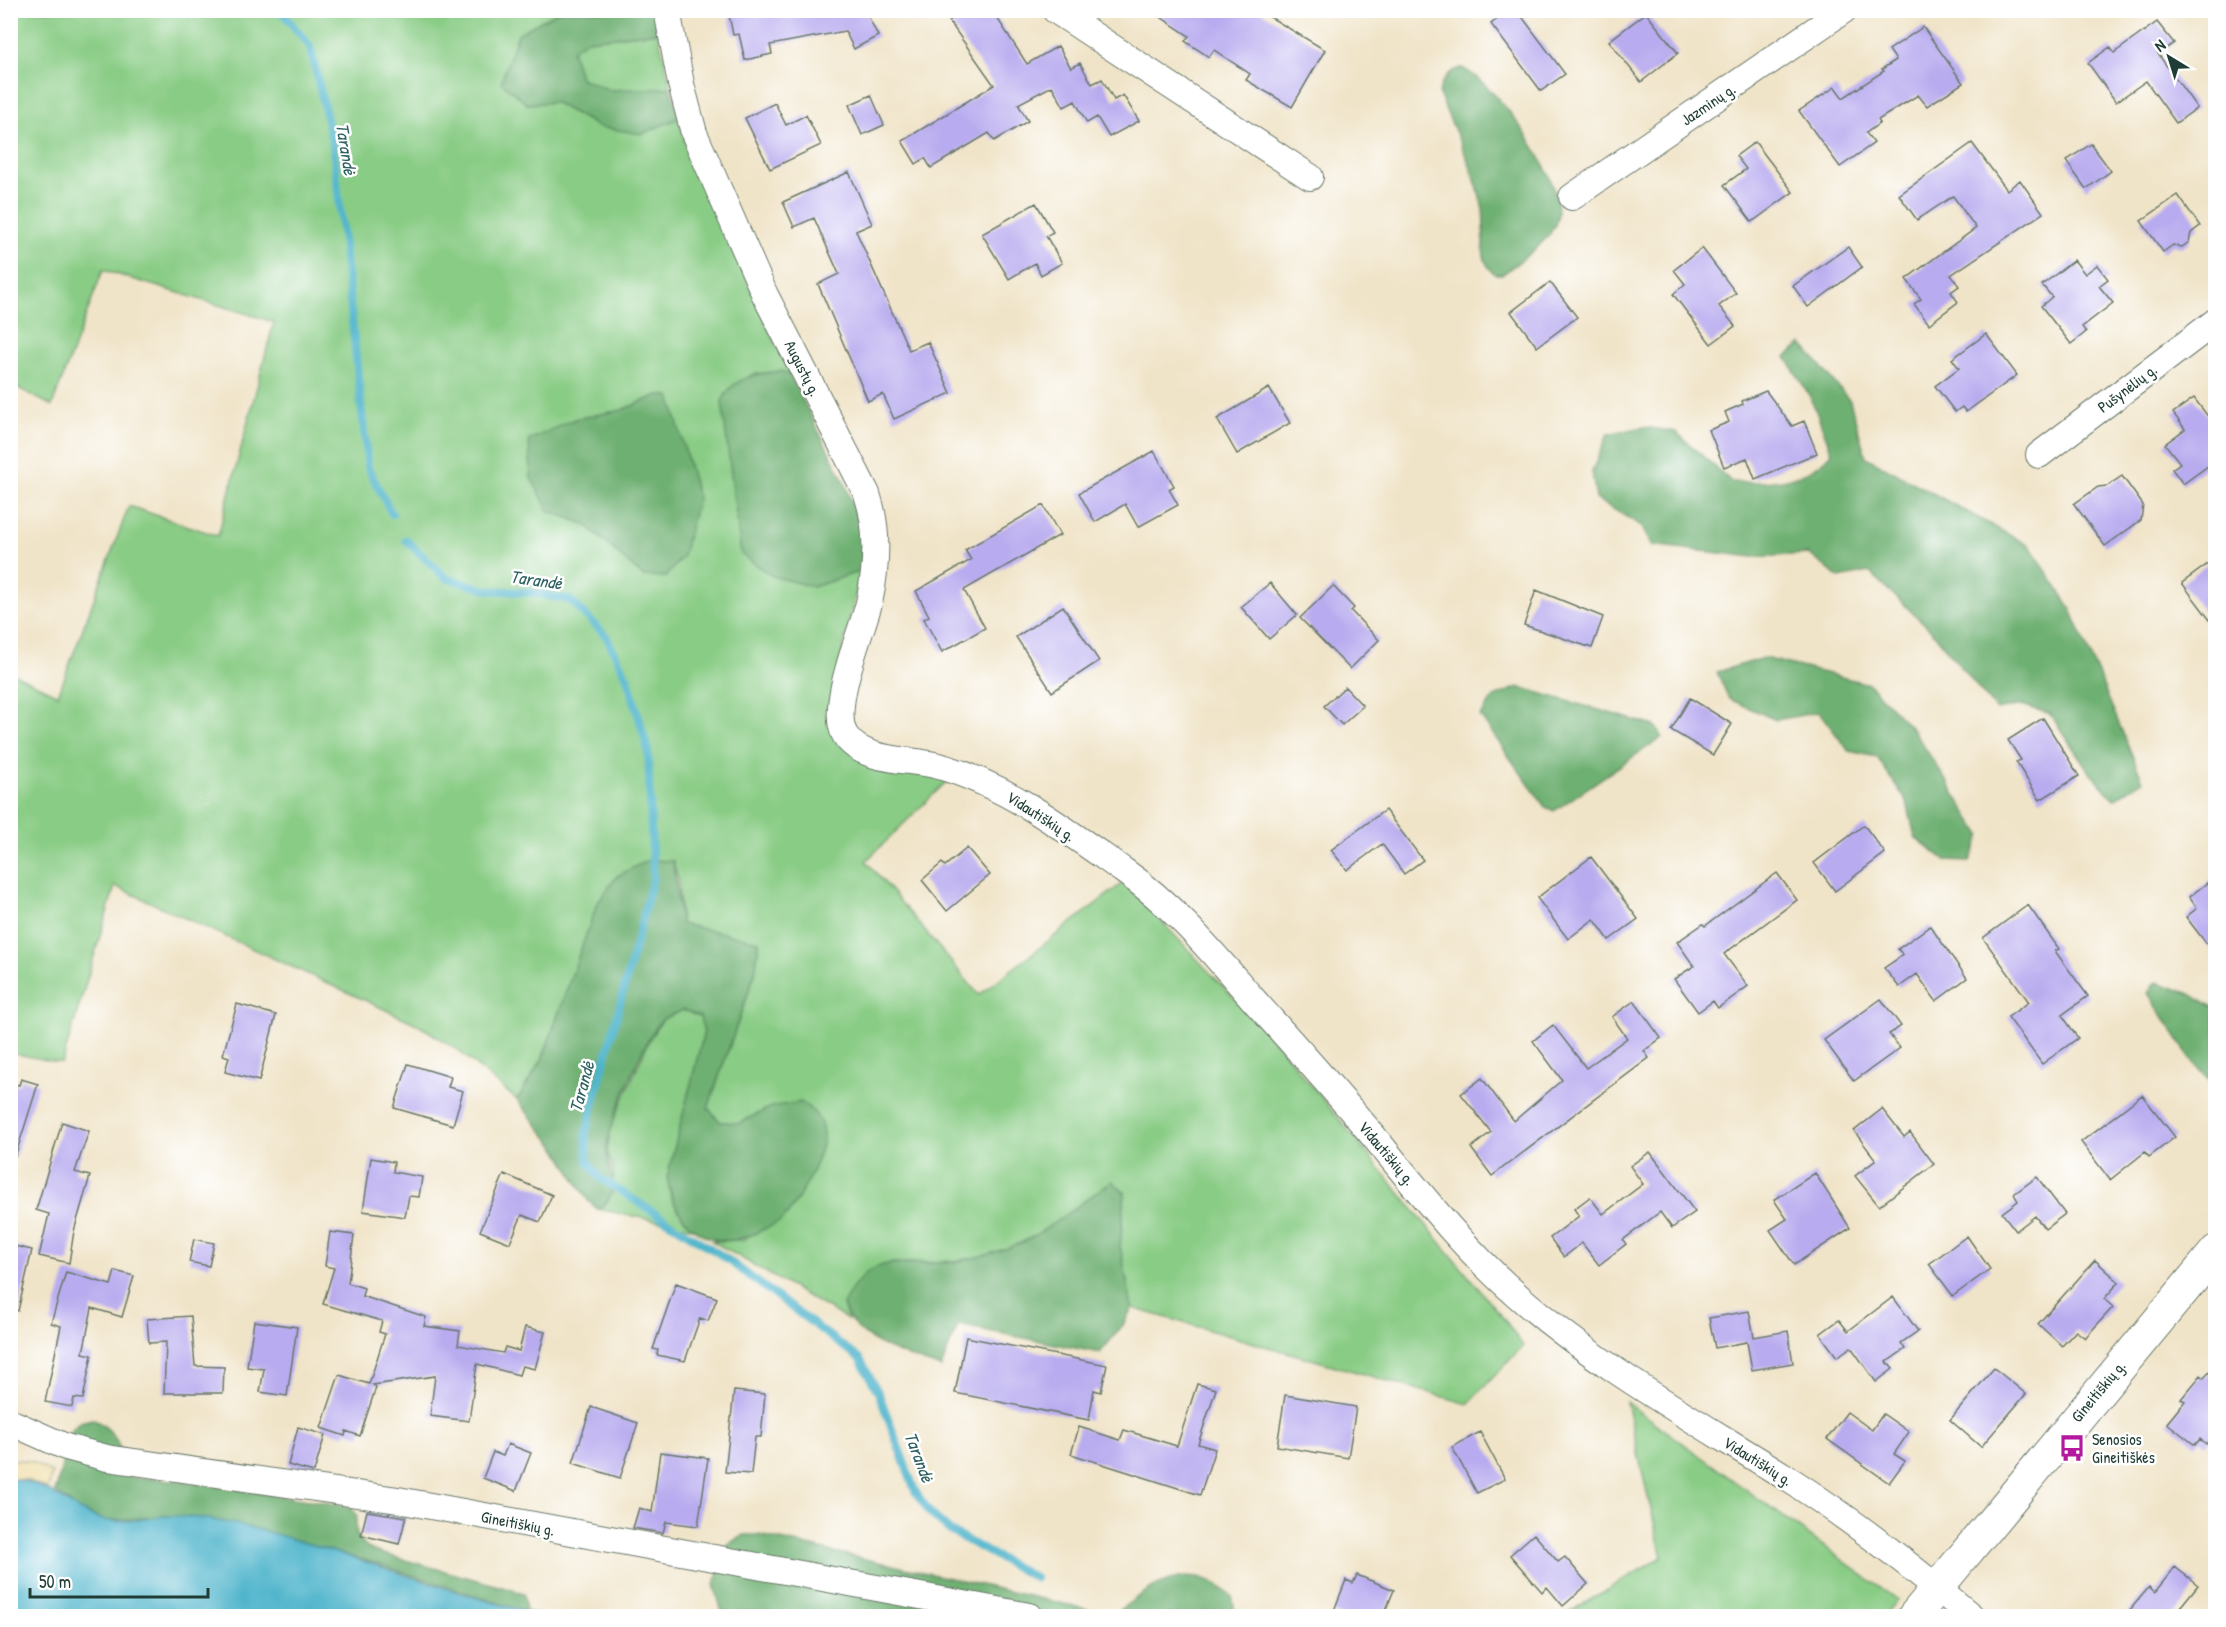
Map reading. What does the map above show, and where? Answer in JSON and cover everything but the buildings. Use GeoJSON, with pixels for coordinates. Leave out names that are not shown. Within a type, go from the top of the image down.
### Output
{"type":"FeatureCollection","features":[{"type":"Feature","properties":{"kind":"street","name":"Augustų g."},"geometry":{"type":"LineString","coordinates":[[667,10],[681,84],[694,133],[765,295],[867,494],[875,517],[876,546],[869,599],[843,694],[840,717],[843,732]]}},
{"type":"Feature","properties":{"kind":"street"},"geometry":{"type":"LineString","coordinates":[[1055,10],[1310,177]]}},
{"type":"Feature","properties":{"kind":"street","name":"Jazminų g."},"geometry":{"type":"LineString","coordinates":[[1572,197],[1844,10]]}},
{"type":"Feature","properties":{"kind":"street","name":"Pušynėlių g."},"geometry":{"type":"LineString","coordinates":[[2039,454],[2216,321]]}},
{"type":"Feature","properties":{"kind":"street","name":"Vidautiškių g."},"geometry":{"type":"LineString","coordinates":[[843,732],[853,745],[866,753],[932,764],[974,777],[1019,800],[1140,882],[1190,928],[1349,1108],[1460,1240],[1518,1296],[1593,1357],[1791,1481],[1938,1588],[1971,1617]]}},
{"type":"Feature","properties":{"kind":"street","name":"Gineitiškių g."},"geometry":{"type":"LineString","coordinates":[[1914,1617],[2037,1464],[2216,1251]]}},
{"type":"Feature","properties":{"kind":"street","name":"Gineitiškių g."},"geometry":{"type":"LineString","coordinates":[[10,1422],[66,1448],[107,1458],[398,1500],[1029,1617]]}},
{"type":"Feature","properties":{"kind":"green space"},"geometry":{"type":"Polygon","coordinates":[[[11,11],[559,11],[518,34],[527,104],[554,102],[599,127],[679,118],[684,140],[790,375],[781,371],[751,375],[813,587],[861,571],[828,713],[833,733],[952,776],[866,861],[979,995],[1124,882],[1273,1039],[1507,1323],[1523,1346],[1468,1404],[1132,1308],[1120,1246],[1125,1193],[1112,1181],[1050,1226],[1013,1247],[960,1260],[889,1263],[843,1305],[848,1320],[712,1241],[745,1240],[771,1107],[740,1123],[720,1122],[708,1108],[755,973],[759,941],[681,924],[678,880],[673,861],[617,876],[597,904],[542,1060],[517,1100],[459,1051],[419,1025],[115,886],[62,1063],[11,1053],[10,672],[58,695],[129,506],[218,536],[274,322],[103,270],[52,406],[11,384],[11,11]],[[658,395],[622,410],[575,419],[585,524],[643,576],[658,395]]]}},
{"type":"Feature","properties":{"kind":"green space"},"geometry":{"type":"Polygon","coordinates":[[[559,11],[653,11],[658,32],[587,40],[572,50],[580,78],[609,90],[671,88],[679,118],[642,134],[599,127],[554,102],[527,104],[501,82],[518,34],[559,11]]]}},
{"type":"Feature","properties":{"kind":"green space"},"geometry":{"type":"Polygon","coordinates":[[[658,32],[671,88],[609,90],[580,78],[572,49],[586,40],[658,32]]]}},
{"type":"Feature","properties":{"kind":"green space"},"geometry":{"type":"Polygon","coordinates":[[[1462,68],[1476,77],[1509,111],[1538,154],[1556,197],[1558,214],[1551,232],[1537,248],[1503,274],[1495,274],[1485,261],[1483,253],[1484,219],[1480,195],[1439,94],[1441,84],[1446,77],[1462,68]]]}},
{"type":"Feature","properties":{"kind":"green space"},"geometry":{"type":"Polygon","coordinates":[[[1802,344],[1850,401],[1866,457],[2030,546],[2070,607],[2143,781],[2114,799],[2091,774],[2050,714],[2022,705],[1996,710],[1931,630],[1869,572],[1839,578],[1809,554],[1754,557],[1651,545],[1642,526],[1596,499],[1592,471],[1608,434],[1644,427],[1676,432],[1732,482],[1786,479],[1798,476],[1821,463],[1832,453],[1811,398],[1786,357],[1802,344]]]}},
{"type":"Feature","properties":{"kind":"green space"},"geometry":{"type":"Polygon","coordinates":[[[781,371],[790,375],[845,483],[864,539],[861,571],[813,587],[772,576],[741,554],[722,402],[726,394],[738,382],[754,375],[781,371]]]}},
{"type":"Feature","properties":{"kind":"green space"},"geometry":{"type":"Polygon","coordinates":[[[658,395],[670,396],[698,498],[683,556],[666,577],[643,576],[585,524],[549,511],[531,478],[529,440],[575,419],[622,410],[658,395]]]}},
{"type":"Feature","properties":{"kind":"green space"},"geometry":{"type":"Polygon","coordinates":[[[1764,658],[1869,684],[1914,731],[1981,835],[1970,861],[1945,860],[1915,837],[1907,802],[1877,757],[1849,751],[1819,712],[1776,720],[1729,699],[1717,672],[1764,658]]]}},
{"type":"Feature","properties":{"kind":"green space"},"geometry":{"type":"Polygon","coordinates":[[[1518,687],[1655,726],[1662,737],[1554,811],[1545,807],[1480,716],[1494,697],[1518,687]]]}},
{"type":"Feature","properties":{"kind":"green space"},"geometry":{"type":"Polygon","coordinates":[[[648,860],[673,861],[681,924],[759,941],[755,973],[708,1108],[720,1122],[740,1123],[771,1107],[801,1102],[816,1115],[821,1123],[822,1142],[815,1166],[795,1204],[778,1223],[744,1238],[713,1239],[700,1233],[679,1211],[667,1177],[704,1032],[700,1017],[683,1010],[667,1017],[655,1029],[647,1043],[629,1080],[609,1136],[607,1156],[614,1186],[607,1201],[598,1209],[589,1202],[556,1148],[517,1100],[542,1060],[597,904],[617,876],[648,860]]]}},
{"type":"Feature","properties":{"kind":"green space"},"geometry":{"type":"Polygon","coordinates":[[[2156,982],[2188,993],[2215,1008],[2215,1087],[2190,1058],[2148,993],[2156,982]]]}},
{"type":"Feature","properties":{"kind":"green space"},"geometry":{"type":"Polygon","coordinates":[[[683,1010],[701,1017],[704,1032],[668,1177],[671,1199],[693,1228],[598,1209],[608,1202],[614,1174],[607,1150],[611,1127],[650,1038],[663,1019],[683,1010]]]}},
{"type":"Feature","properties":{"kind":"green space"},"geometry":{"type":"Polygon","coordinates":[[[1112,1181],[1125,1193],[1120,1246],[1132,1308],[1123,1325],[1100,1353],[958,1325],[941,1368],[898,1353],[870,1339],[850,1318],[843,1305],[854,1286],[865,1274],[876,1267],[901,1263],[960,1261],[1007,1248],[1045,1229],[1112,1181]]]}},
{"type":"Feature","properties":{"kind":"green space"},"geometry":{"type":"Polygon","coordinates":[[[1626,1402],[1897,1600],[1884,1616],[1563,1616],[1662,1557],[1626,1402]]]}},
{"type":"Feature","properties":{"kind":"green space"},"geometry":{"type":"Polygon","coordinates":[[[92,1419],[101,1423],[118,1442],[128,1477],[173,1480],[342,1505],[352,1509],[357,1515],[358,1536],[373,1551],[524,1593],[526,1612],[378,1564],[243,1526],[170,1516],[106,1521],[79,1510],[55,1492],[72,1430],[80,1422],[92,1419]]]}},
{"type":"Feature","properties":{"kind":"green space"},"geometry":{"type":"Polygon","coordinates":[[[744,1535],[759,1535],[1113,1615],[1157,1585],[1168,1580],[1194,1577],[1211,1581],[1232,1596],[1236,1616],[723,1616],[714,1584],[728,1544],[744,1535]]]}},
{"type":"Feature","properties":{"kind":"sand"},"geometry":{"type":"Polygon","coordinates":[[[10,1461],[31,1461],[52,1473],[48,1489],[26,1480],[11,1479],[10,1461]]]}},
{"type":"Feature","properties":{"kind":"water"},"geometry":{"type":"Polygon","coordinates":[[[11,1479],[38,1486],[81,1511],[105,1520],[128,1521],[177,1516],[245,1526],[545,1616],[11,1616],[11,1479]]]}},
{"type":"Feature","properties":{"kind":"waterway","name":"Tarandė"},"geometry":{"type":"LineString","coordinates":[[280,10],[310,46],[333,145],[368,468],[392,514]]}},
{"type":"Feature","properties":{"kind":"waterway","name":"Tarandė"},"geometry":{"type":"LineString","coordinates":[[406,540],[446,578],[487,590],[534,593],[570,600],[606,636],[628,679],[648,750],[653,878],[586,1133],[588,1161],[600,1178],[724,1257],[860,1359],[879,1394],[915,1491],[930,1513],[950,1531],[1035,1578]]}},
{"type":"Feature","properties":{"kind":"place","name":"Senosios Gineitiškės"},"geometry":{"type":"Point","coordinates":[2072,1448]}}]}
